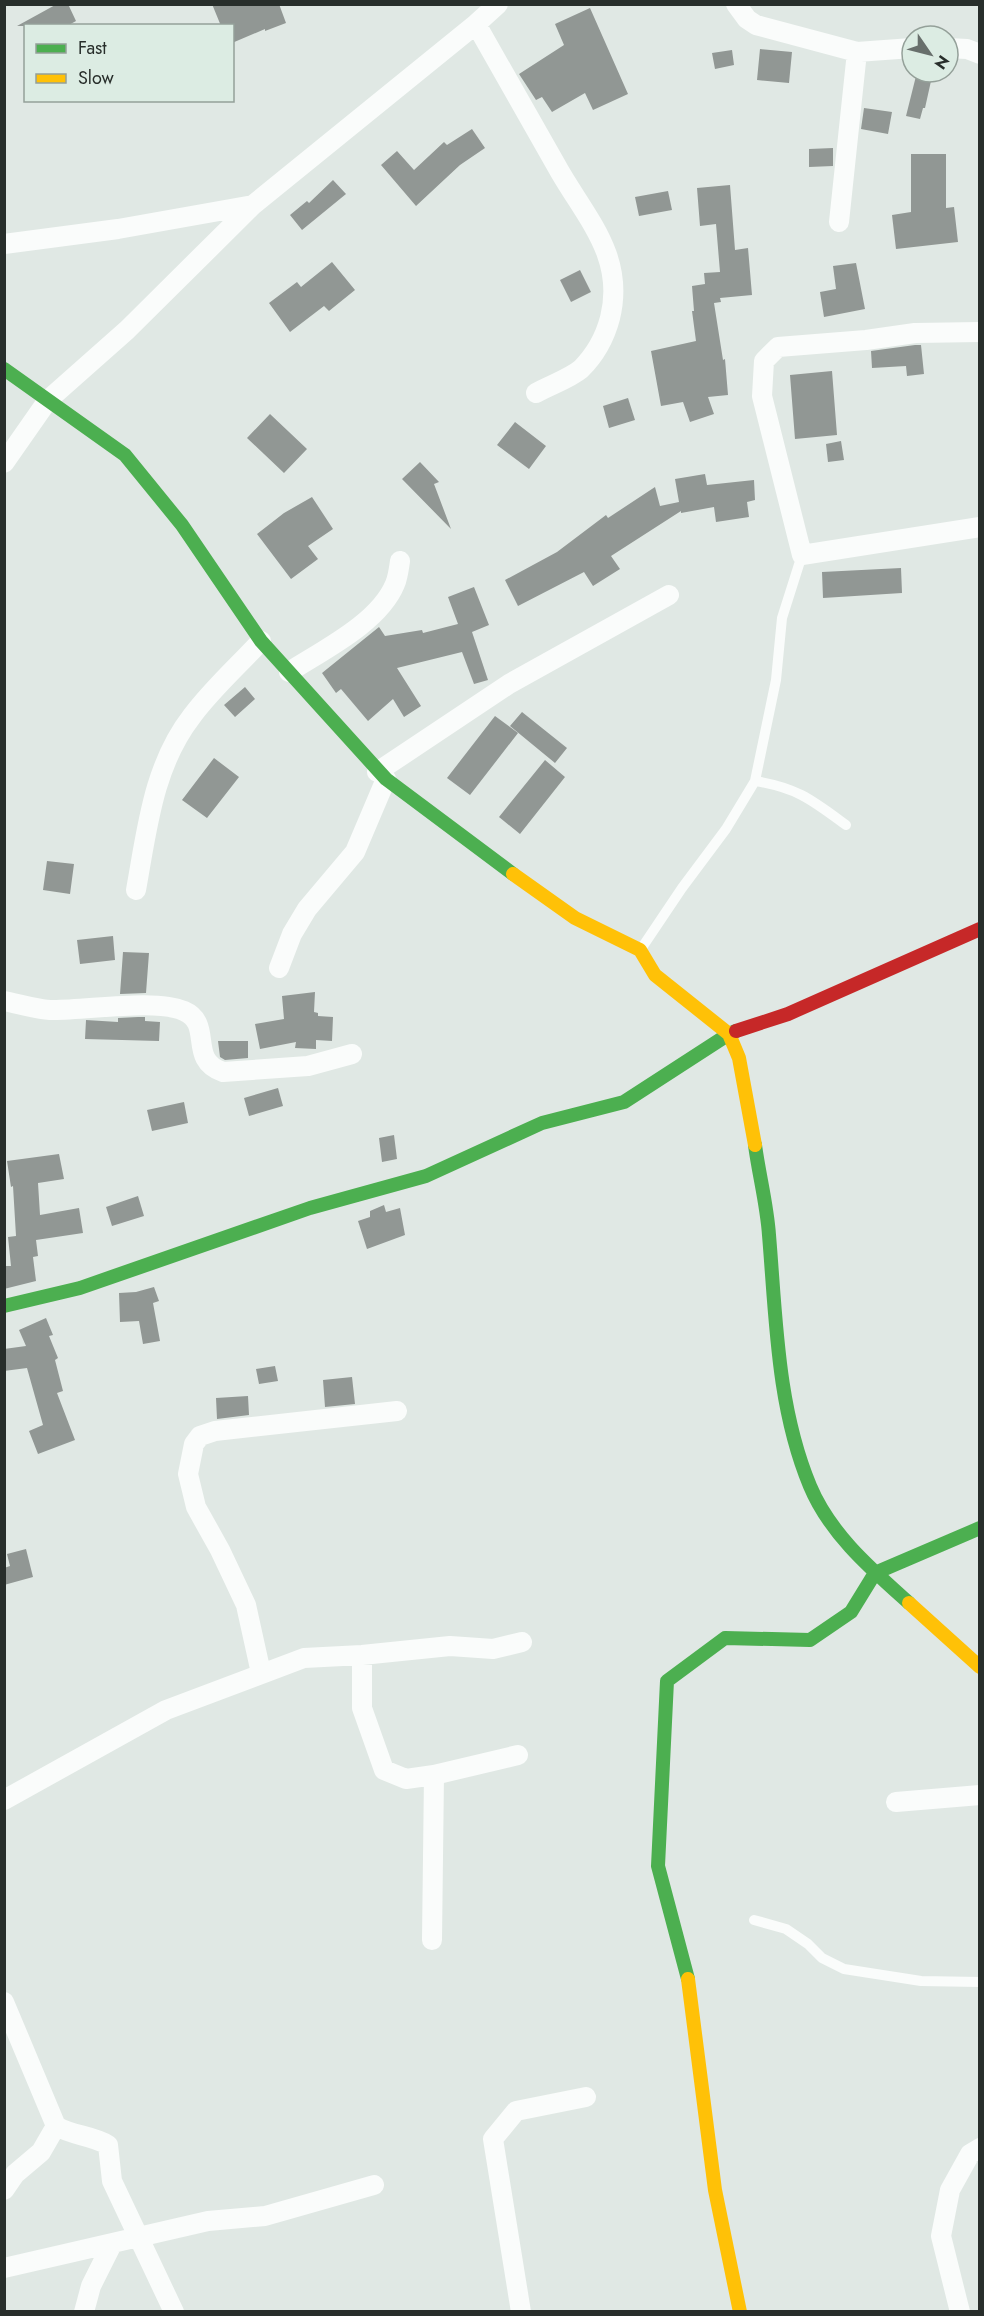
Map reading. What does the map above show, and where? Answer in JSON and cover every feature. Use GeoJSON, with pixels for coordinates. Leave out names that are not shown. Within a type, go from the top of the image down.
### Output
{"type":"FeatureCollection","features":[{"type":"Feature","properties":{"kind":"street"},"geometry":{"type":"LineString","coordinates":[[736,4],[756,25],[857,52],[900,49]]}},
{"type":"Feature","properties":{"kind":"street"},"geometry":{"type":"LineString","coordinates":[[4,463],[48,400],[127,330],[253,205],[497,5]]}},
{"type":"Feature","properties":{"kind":"street"},"geometry":{"type":"LineString","coordinates":[[476,24],[596,230],[608,254],[614,275],[614,302],[607,329],[594,354],[579,370],[536,393]]}},
{"type":"Feature","properties":{"kind":"street"},"geometry":{"type":"LineString","coordinates":[[960,49],[980,54]]}},
{"type":"Feature","properties":{"kind":"street"},"geometry":{"type":"LineString","coordinates":[[839,222],[857,52]]}},
{"type":"Feature","properties":{"kind":"street"},"geometry":{"type":"LineString","coordinates":[[4,244],[118,229],[253,205]]}},
{"type":"Feature","properties":{"kind":"street"},"geometry":{"type":"LineString","coordinates":[[980,332],[915,333],[866,340],[778,347],[764,361],[762,396],[802,555],[980,526]]}},
{"type":"Feature","properties":{"kind":"street"},"geometry":{"type":"LineString","coordinates":[[4,369],[124,455],[182,525],[261,641],[382,776],[492,859],[576,918],[640,950],[655,975],[729,1034],[739,1058],[752,1119],[769,1231],[783,1390],[794,1437],[810,1486],[843,1539],[875,1573],[980,1667]]}},
{"type":"Feature","properties":{"kind":"street"},"geometry":{"type":"LineString","coordinates":[[289,672],[360,626],[380,607],[395,584],[400,561]]}},
{"type":"Feature","properties":{"kind":"street"},"geometry":{"type":"LineString","coordinates":[[279,968],[292,934],[307,909],[355,852],[382,776],[509,684],[669,595]]}},
{"type":"Feature","properties":{"kind":"street"},"geometry":{"type":"LineString","coordinates":[[136,890],[155,787],[169,752],[191,716],[261,641]]}},
{"type":"Feature","properties":{"kind":"street"},"geometry":{"type":"LineString","coordinates":[[4,1306],[80,1288],[310,1208],[426,1176],[542,1123],[624,1102],[729,1034],[788,1014],[980,929]]}},
{"type":"Feature","properties":{"kind":"street"},"geometry":{"type":"LineString","coordinates":[[4,1001],[49,1010],[146,1005],[182,1010],[193,1015],[199,1025],[205,1061],[212,1069],[223,1072],[308,1066],[352,1054]]}},
{"type":"Feature","properties":{"kind":"street"},"geometry":{"type":"LineString","coordinates":[[261,1673],[246,1605],[220,1550],[196,1507],[188,1474],[194,1444],[200,1436],[215,1431],[397,1412]]}},
{"type":"Feature","properties":{"kind":"street"},"geometry":{"type":"LineString","coordinates":[[740,2312],[715,2190],[690,1989],[657,1866],[667,1681],[725,1638],[810,1640],[851,1612],[875,1573],[980,1528]]}},
{"type":"Feature","properties":{"kind":"street"},"geometry":{"type":"LineString","coordinates":[[4,1800],[166,1710],[304,1658],[450,1646],[493,1649],[522,1642]]}},
{"type":"Feature","properties":{"kind":"street"},"geometry":{"type":"LineString","coordinates":[[362,1655],[362,1708],[384,1770],[405,1779],[434,1775],[518,1755]]}},
{"type":"Feature","properties":{"kind":"street"},"geometry":{"type":"LineString","coordinates":[[432,1940],[434,1775]]}},
{"type":"Feature","properties":{"kind":"street"},"geometry":{"type":"LineString","coordinates":[[896,1802],[980,1796]]}},
{"type":"Feature","properties":{"kind":"street"},"geometry":{"type":"LineString","coordinates":[[4,2002],[56,2126],[68,2133],[96,2138],[108,2145],[112,2181],[174,2312]]}},
{"type":"Feature","properties":{"kind":"street"},"geometry":{"type":"LineString","coordinates":[[522,2312],[493,2139],[516,2111],[586,2097]]}},
{"type":"Feature","properties":{"kind":"street"},"geometry":{"type":"LineString","coordinates":[[4,2190],[15,2174],[41,2152],[56,2126]]}},
{"type":"Feature","properties":{"kind":"street"},"geometry":{"type":"LineString","coordinates":[[960,2312],[941,2236],[950,2190],[970,2154],[980,2148]]}},
{"type":"Feature","properties":{"kind":"street"},"geometry":{"type":"LineString","coordinates":[[4,2268],[208,2221],[265,2216],[374,2185]]}},
{"type":"Feature","properties":{"kind":"street"},"geometry":{"type":"LineString","coordinates":[[84,2312],[91,2286],[112,2244]]}},
{"type":"Feature","properties":{"kind":"lane"},"geometry":{"type":"LineString","coordinates":[[640,950],[726,829],[755,781],[776,680],[782,618],[802,555]]}},
{"type":"Feature","properties":{"kind":"lane"},"geometry":{"type":"LineString","coordinates":[[755,781],[782,785],[796,791],[846,825]]}},
{"type":"Feature","properties":{"kind":"lane"},"geometry":{"type":"LineString","coordinates":[[754,1920],[786,1929],[808,1944],[822,1958],[844,1969],[921,1982],[980,1982]]}},
{"type":"Feature","properties":{"kind":"building"},"geometry":{"type":"Polygon","coordinates":[[[57,4],[68,4],[76,21],[71,24],[17,26],[57,4]]]}},
{"type":"Feature","properties":{"kind":"building"},"geometry":{"type":"Polygon","coordinates":[[[212,4],[279,4],[286,23],[234,42],[234,24],[220,24],[212,4]]]}},
{"type":"Feature","properties":{"kind":"building"},"geometry":{"type":"Polygon","coordinates":[[[590,8],[628,94],[593,110],[585,93],[552,112],[542,97],[536,100],[519,74],[564,45],[555,24],[590,8]]]}},
{"type":"Feature","properties":{"kind":"building"},"geometry":{"type":"Polygon","coordinates":[[[760,49],[792,52],[789,83],[757,80],[760,49]]]}},
{"type":"Feature","properties":{"kind":"building"},"geometry":{"type":"Polygon","coordinates":[[[732,50],[734,65],[715,69],[712,53],[732,50]]]}},
{"type":"Feature","properties":{"kind":"building"},"geometry":{"type":"Polygon","coordinates":[[[914,84],[930,84],[920,119],[906,116],[914,84]]]}},
{"type":"Feature","properties":{"kind":"building"},"geometry":{"type":"Polygon","coordinates":[[[864,108],[892,112],[888,134],[861,129],[864,108]]]}},
{"type":"Feature","properties":{"kind":"building"},"geometry":{"type":"Polygon","coordinates":[[[472,129],[485,148],[460,165],[416,206],[381,165],[397,151],[414,170],[444,142],[447,145],[472,129]]]}},
{"type":"Feature","properties":{"kind":"building"},"geometry":{"type":"Polygon","coordinates":[[[833,148],[833,166],[809,167],[809,149],[833,148]]]}},
{"type":"Feature","properties":{"kind":"building"},"geometry":{"type":"Polygon","coordinates":[[[911,154],[946,154],[946,208],[954,207],[958,242],[896,249],[892,215],[911,212],[911,154]]]}},
{"type":"Feature","properties":{"kind":"building"},"geometry":{"type":"Polygon","coordinates":[[[333,180],[346,194],[302,230],[290,215],[307,201],[309,203],[333,180]]]}},
{"type":"Feature","properties":{"kind":"building"},"geometry":{"type":"Polygon","coordinates":[[[730,185],[735,250],[748,248],[752,295],[720,298],[721,302],[714,303],[723,360],[725,359],[728,395],[708,397],[714,414],[690,422],[683,402],[661,406],[651,351],[696,341],[692,311],[694,311],[692,286],[705,284],[704,273],[720,272],[716,224],[700,226],[697,188],[730,185]]]}},
{"type":"Feature","properties":{"kind":"building"},"geometry":{"type":"Polygon","coordinates":[[[668,191],[672,210],[639,216],[635,197],[668,191]]]}},
{"type":"Feature","properties":{"kind":"building"},"geometry":{"type":"Polygon","coordinates":[[[332,262],[355,290],[329,311],[324,306],[290,332],[269,303],[297,282],[301,287],[332,262]]]}},
{"type":"Feature","properties":{"kind":"building"},"geometry":{"type":"Polygon","coordinates":[[[856,263],[865,309],[824,317],[820,292],[836,289],[833,266],[856,263]]]}},
{"type":"Feature","properties":{"kind":"building"},"geometry":{"type":"Polygon","coordinates":[[[580,270],[591,292],[571,302],[560,280],[580,270]]]}},
{"type":"Feature","properties":{"kind":"building"},"geometry":{"type":"Polygon","coordinates":[[[921,345],[924,374],[907,376],[906,366],[872,368],[871,351],[921,345]]]}},
{"type":"Feature","properties":{"kind":"building"},"geometry":{"type":"Polygon","coordinates":[[[832,371],[837,435],[795,439],[790,375],[832,371]]]}},
{"type":"Feature","properties":{"kind":"building"},"geometry":{"type":"Polygon","coordinates":[[[628,398],[635,420],[609,428],[603,406],[628,398]]]}},
{"type":"Feature","properties":{"kind":"building"},"geometry":{"type":"Polygon","coordinates":[[[270,414],[307,449],[284,473],[247,438],[270,414]]]}},
{"type":"Feature","properties":{"kind":"building"},"geometry":{"type":"Polygon","coordinates":[[[515,422],[546,446],[529,469],[497,445],[515,422]]]}},
{"type":"Feature","properties":{"kind":"building"},"geometry":{"type":"Polygon","coordinates":[[[841,441],[844,460],[828,462],[826,444],[841,441]]]}},
{"type":"Feature","properties":{"kind":"building"},"geometry":{"type":"Polygon","coordinates":[[[420,462],[439,482],[434,484],[451,529],[402,479],[420,462]]]}},
{"type":"Feature","properties":{"kind":"building"},"geometry":{"type":"Polygon","coordinates":[[[705,474],[707,485],[754,480],[755,500],[747,502],[749,517],[716,522],[714,507],[681,513],[681,511],[611,556],[620,569],[593,586],[584,572],[518,606],[505,580],[557,552],[606,515],[608,518],[655,487],[660,506],[679,502],[675,479],[705,474]]]}},
{"type":"Feature","properties":{"kind":"building"},"geometry":{"type":"Polygon","coordinates":[[[312,497],[333,529],[308,546],[318,559],[291,579],[257,534],[284,513],[312,497]]]}},
{"type":"Feature","properties":{"kind":"building"},"geometry":{"type":"Polygon","coordinates":[[[901,568],[902,593],[823,598],[822,572],[901,568]]]}},
{"type":"Feature","properties":{"kind":"building"},"geometry":{"type":"Polygon","coordinates":[[[474,587],[489,625],[472,632],[488,680],[474,684],[462,652],[397,668],[421,706],[404,717],[393,699],[368,721],[341,689],[336,693],[322,673],[379,627],[385,636],[422,630],[423,633],[458,624],[448,597],[474,587]]]}},
{"type":"Feature","properties":{"kind":"building"},"geometry":{"type":"Polygon","coordinates":[[[245,687],[255,699],[235,717],[224,705],[245,687]]]}},
{"type":"Feature","properties":{"kind":"building"},"geometry":{"type":"Polygon","coordinates":[[[522,712],[567,748],[555,763],[510,726],[522,712]]]}},
{"type":"Feature","properties":{"kind":"building"},"geometry":{"type":"Polygon","coordinates":[[[495,716],[518,733],[470,795],[447,778],[495,716]]]}},
{"type":"Feature","properties":{"kind":"building"},"geometry":{"type":"Polygon","coordinates":[[[214,758],[239,777],[207,818],[182,800],[214,758]]]}},
{"type":"Feature","properties":{"kind":"building"},"geometry":{"type":"Polygon","coordinates":[[[545,760],[565,777],[520,834],[499,817],[545,760]]]}},
{"type":"Feature","properties":{"kind":"building"},"geometry":{"type":"Polygon","coordinates":[[[47,861],[74,864],[70,894],[43,890],[47,861]]]}},
{"type":"Feature","properties":{"kind":"building"},"geometry":{"type":"Polygon","coordinates":[[[113,936],[115,960],[80,964],[77,940],[113,936]]]}},
{"type":"Feature","properties":{"kind":"building"},"geometry":{"type":"Polygon","coordinates":[[[123,952],[149,953],[146,993],[120,994],[123,952]]]}},
{"type":"Feature","properties":{"kind":"building"},"geometry":{"type":"Polygon","coordinates":[[[315,992],[314,1012],[318,1013],[318,1016],[333,1017],[332,1041],[316,1040],[316,1049],[295,1048],[296,1042],[260,1049],[255,1024],[284,1019],[282,996],[315,992]]]}},
{"type":"Feature","properties":{"kind":"building"},"geometry":{"type":"Polygon","coordinates":[[[145,1017],[145,1021],[160,1022],[159,1041],[85,1039],[86,1020],[118,1022],[118,1018],[145,1017]]]}},
{"type":"Feature","properties":{"kind":"building"},"geometry":{"type":"Polygon","coordinates":[[[218,1041],[248,1041],[248,1058],[225,1060],[220,1057],[218,1041]]]}},
{"type":"Feature","properties":{"kind":"building"},"geometry":{"type":"Polygon","coordinates":[[[278,1088],[283,1106],[249,1116],[244,1098],[278,1088]]]}},
{"type":"Feature","properties":{"kind":"building"},"geometry":{"type":"Polygon","coordinates":[[[184,1102],[188,1123],[152,1131],[147,1110],[184,1102]]]}},
{"type":"Feature","properties":{"kind":"building"},"geometry":{"type":"Polygon","coordinates":[[[394,1135],[397,1159],[382,1162],[379,1138],[394,1135]]]}},
{"type":"Feature","properties":{"kind":"building"},"geometry":{"type":"Polygon","coordinates":[[[59,1154],[64,1179],[38,1183],[40,1215],[79,1208],[83,1233],[36,1240],[38,1256],[33,1257],[36,1281],[4,1289],[4,1266],[11,1266],[8,1237],[16,1236],[13,1186],[11,1187],[7,1161],[59,1154]]]}},
{"type":"Feature","properties":{"kind":"building"},"geometry":{"type":"Polygon","coordinates":[[[138,1196],[144,1216],[112,1226],[106,1207],[138,1196]]]}},
{"type":"Feature","properties":{"kind":"building"},"geometry":{"type":"Polygon","coordinates":[[[384,1205],[386,1212],[400,1208],[405,1235],[367,1249],[358,1221],[370,1217],[370,1211],[384,1205]]]}},
{"type":"Feature","properties":{"kind":"building"},"geometry":{"type":"Polygon","coordinates":[[[154,1287],[159,1301],[153,1303],[160,1341],[143,1344],[139,1321],[120,1322],[119,1293],[136,1292],[154,1287]]]}},
{"type":"Feature","properties":{"kind":"building"},"geometry":{"type":"Polygon","coordinates":[[[46,1318],[53,1335],[49,1336],[58,1358],[55,1360],[63,1391],[57,1393],[75,1440],[38,1454],[29,1431],[43,1425],[27,1368],[4,1371],[4,1349],[26,1346],[19,1330],[46,1318]]]}},
{"type":"Feature","properties":{"kind":"building"},"geometry":{"type":"Polygon","coordinates":[[[275,1366],[278,1381],[259,1384],[256,1369],[275,1366]]]}},
{"type":"Feature","properties":{"kind":"building"},"geometry":{"type":"Polygon","coordinates":[[[352,1377],[355,1404],[325,1407],[323,1380],[352,1377]]]}},
{"type":"Feature","properties":{"kind":"building"},"geometry":{"type":"Polygon","coordinates":[[[248,1396],[249,1415],[217,1419],[216,1398],[248,1396]]]}},
{"type":"Feature","properties":{"kind":"building"},"geometry":{"type":"Polygon","coordinates":[[[26,1549],[33,1577],[4,1585],[4,1568],[10,1566],[7,1554],[26,1549]]]}},
{"type":"Feature","properties":{"kind":"traffic: fast"},"geometry":{"type":"LineString","coordinates":[[4,369],[125,455],[182,525],[261,641],[386,779],[513,874]]}},
{"type":"Feature","properties":{"kind":"traffic: fast"},"geometry":{"type":"LineString","coordinates":[[4,1306],[80,1288],[310,1208],[426,1176],[542,1123],[624,1102],[736,1031]]}},
{"type":"Feature","properties":{"kind":"traffic: fast"},"geometry":{"type":"LineString","coordinates":[[755,1145],[768,1224],[776,1330],[784,1394],[799,1456],[818,1503],[840,1535],[880,1577],[909,1603]]}},
{"type":"Feature","properties":{"kind":"traffic: fast"},"geometry":{"type":"LineString","coordinates":[[688,1979],[658,1866],[667,1681],[725,1638],[810,1640],[851,1612],[875,1573],[980,1528]]}},
{"type":"Feature","properties":{"kind":"traffic: slow"},"geometry":{"type":"LineString","coordinates":[[513,874],[575,918],[640,950],[655,975],[729,1034],[739,1058],[755,1145]]}},
{"type":"Feature","properties":{"kind":"traffic: slow"},"geometry":{"type":"LineString","coordinates":[[909,1603],[980,1667]]}},
{"type":"Feature","properties":{"kind":"traffic: slow"},"geometry":{"type":"LineString","coordinates":[[688,1979],[715,2190],[740,2312]]}},
{"type":"Feature","properties":{"kind":"traffic: jam"},"geometry":{"type":"LineString","coordinates":[[736,1031],[788,1014],[980,929]]}}]}
